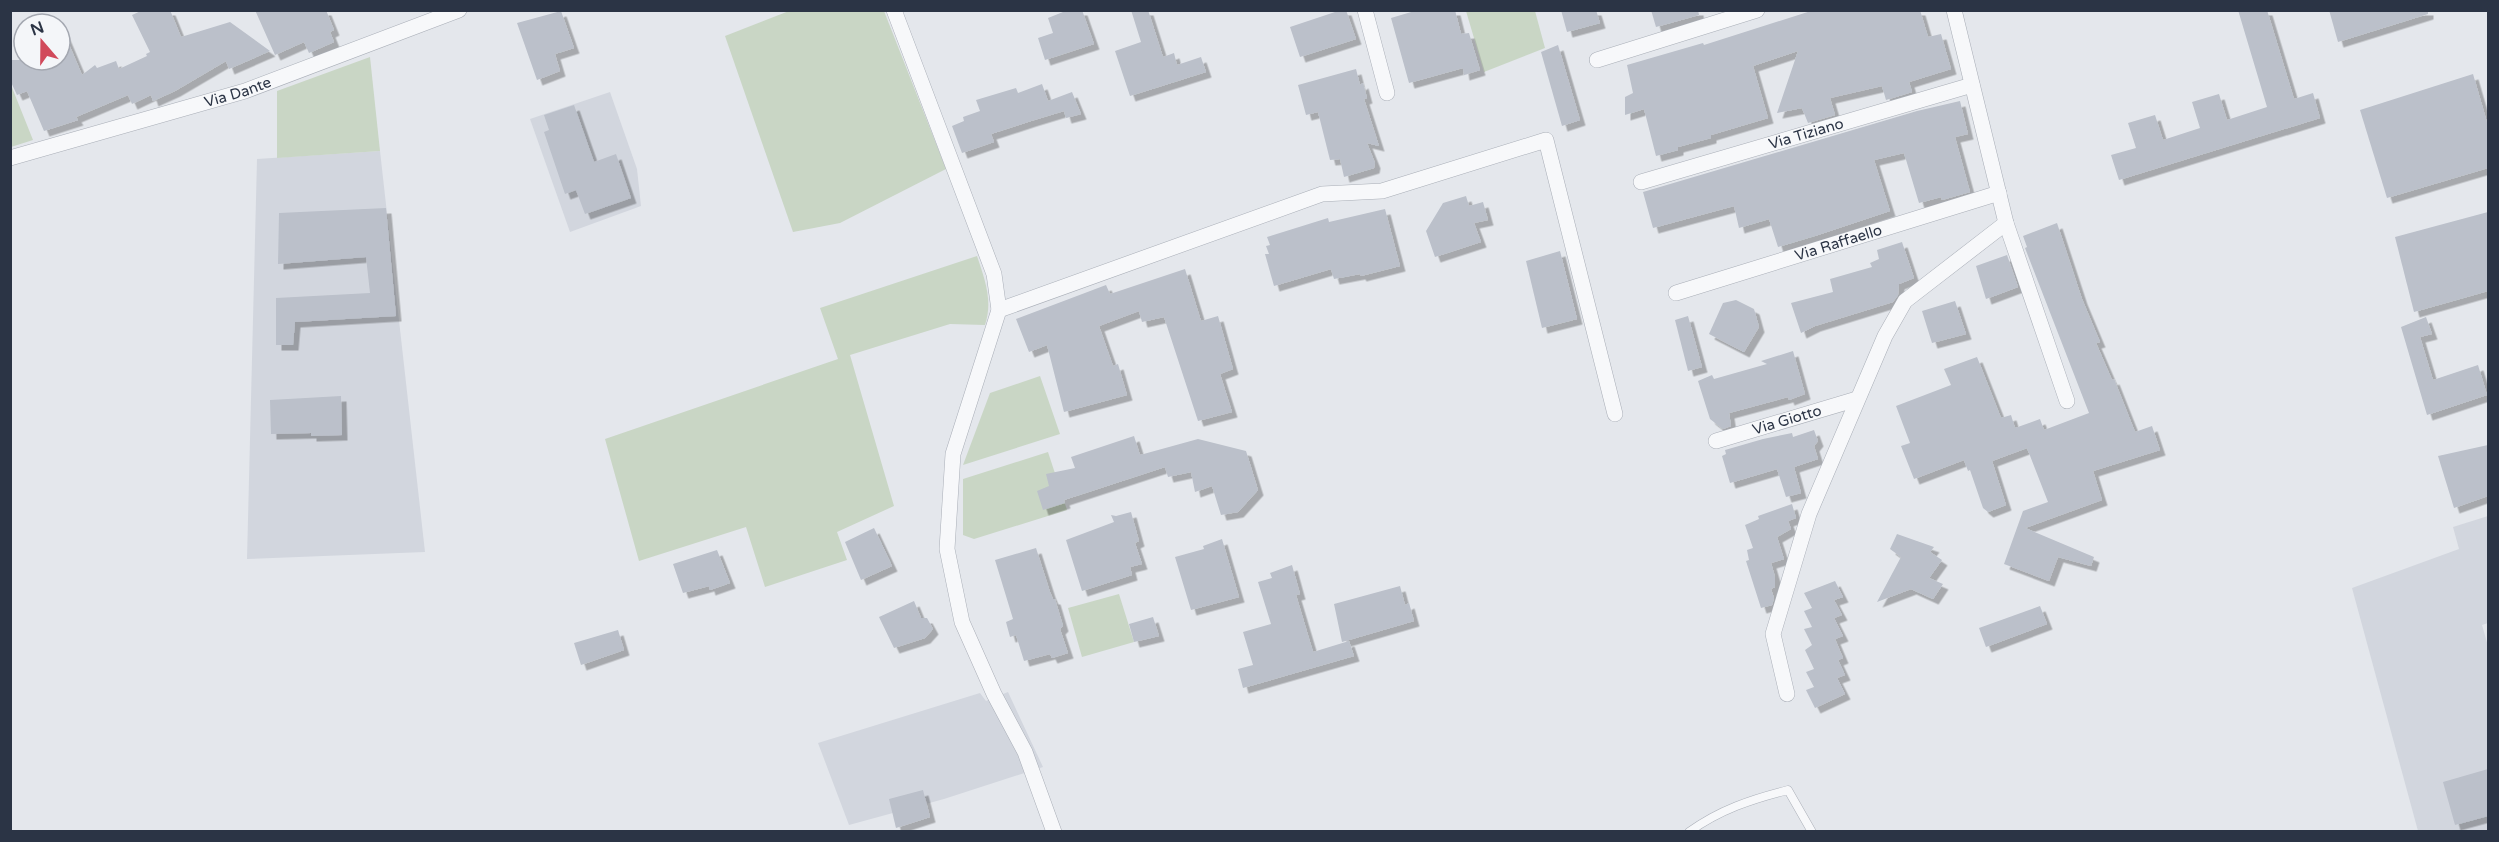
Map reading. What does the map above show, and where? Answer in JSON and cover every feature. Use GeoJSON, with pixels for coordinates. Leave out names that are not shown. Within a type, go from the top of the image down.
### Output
{"type":"FeatureCollection","features":[{"type":"Feature","properties":{"kind":"street","name":"Via Dante"},"geometry":{"type":"LineString","coordinates":[[10,158],[245,91],[459,10]]}},
{"type":"Feature","properties":{"kind":"street"},"geometry":{"type":"LineString","coordinates":[[894,10],[994,274],[999,310],[953,454],[947,549],[962,622],[994,694],[1025,752],[1054,831]]}},
{"type":"Feature","properties":{"kind":"street"},"geometry":{"type":"LineString","coordinates":[[1365,10],[1387,93]]}},
{"type":"Feature","properties":{"kind":"street"},"geometry":{"type":"LineString","coordinates":[[1597,60],[1757,10]]}},
{"type":"Feature","properties":{"kind":"street"},"geometry":{"type":"LineString","coordinates":[[1954,10],[2006,223],[2067,401]]}},
{"type":"Feature","properties":{"kind":"street","name":"Via Tiziano"},"geometry":{"type":"LineString","coordinates":[[1641,182],[1972,85]]}},
{"type":"Feature","properties":{"kind":"street"},"geometry":{"type":"LineString","coordinates":[[999,310],[1322,194],[1382,191],[1546,140],[1615,414]]}},
{"type":"Feature","properties":{"kind":"street","name":"Via Raffaello"},"geometry":{"type":"LineString","coordinates":[[1676,293],[2000,193]]}},
{"type":"Feature","properties":{"kind":"street"},"geometry":{"type":"LineString","coordinates":[[1787,694],[1773,634],[1809,514],[1885,336],[1905,301],[2006,223]]}},
{"type":"Feature","properties":{"kind":"street","name":"Via Giotto"},"geometry":{"type":"LineString","coordinates":[[1716,441],[1857,399]]}},
{"type":"Feature","properties":{"kind":"lane"},"geometry":{"type":"LineString","coordinates":[[1689,831],[1705,820],[1748,800],[1788,790],[1812,831]]}},
{"type":"Feature","properties":{"kind":"shaded area"},"geometry":{"type":"Polygon","coordinates":[[[610,92],[637,169],[641,206],[570,232],[530,119],[610,92]]]}},
{"type":"Feature","properties":{"kind":"shaded area"},"geometry":{"type":"Polygon","coordinates":[[[380,151],[425,552],[247,559],[257,159],[380,151]]]}},
{"type":"Feature","properties":{"kind":"shaded area"},"geometry":{"type":"Polygon","coordinates":[[[2488,516],[2488,623],[2482,625],[2488,646],[2488,831],[2418,831],[2352,588],[2459,549],[2453,527],[2488,516]]]}},
{"type":"Feature","properties":{"kind":"shaded area"},"geometry":{"type":"Polygon","coordinates":[[[1008,692],[1043,767],[944,799],[849,825],[818,743],[980,693],[986,701],[1008,692]]]}},
{"type":"Feature","properties":{"kind":"green space"},"geometry":{"type":"Polygon","coordinates":[[[789,11],[884,11],[946,169],[840,223],[793,232],[725,36],[789,11]]]}},
{"type":"Feature","properties":{"kind":"green space"},"geometry":{"type":"Polygon","coordinates":[[[1466,11],[1535,11],[1545,48],[1484,72],[1466,11]]]}},
{"type":"Feature","properties":{"kind":"green space"},"geometry":{"type":"Polygon","coordinates":[[[370,57],[380,151],[277,158],[277,91],[370,57]]]}},
{"type":"Feature","properties":{"kind":"green space"},"geometry":{"type":"Polygon","coordinates":[[[11,85],[33,140],[10,147],[11,85]]]}},
{"type":"Feature","properties":{"kind":"green space"},"geometry":{"type":"Polygon","coordinates":[[[977,256],[988,299],[985,325],[950,324],[850,355],[894,506],[837,532],[847,560],[765,587],[746,527],[639,561],[605,439],[838,359],[820,308],[977,256]]]}},
{"type":"Feature","properties":{"kind":"green space"},"geometry":{"type":"Polygon","coordinates":[[[1040,376],[1060,434],[963,465],[990,393],[1040,376]]]}},
{"type":"Feature","properties":{"kind":"green space"},"geometry":{"type":"Polygon","coordinates":[[[1048,452],[1067,510],[974,539],[963,535],[963,479],[1048,452]]]}},
{"type":"Feature","properties":{"kind":"green space"},"geometry":{"type":"Polygon","coordinates":[[[1119,594],[1134,642],[1082,657],[1068,608],[1119,594]]]}},
{"type":"Feature","properties":{"kind":"building"},"geometry":{"type":"Polygon","coordinates":[[[143,10],[170,10],[181,37],[230,22],[270,51],[229,69],[226,61],[175,91],[153,101],[151,95],[132,104],[128,95],[76,117],[78,120],[44,131],[27,91],[17,95],[10,80],[10,60],[12,60],[12,72],[72,72],[72,51],[82,75],[95,65],[97,68],[116,61],[119,69],[147,56],[146,54],[150,52],[132,15],[143,10]]]}},
{"type":"Feature","properties":{"kind":"building"},"geometry":{"type":"Polygon","coordinates":[[[255,10],[326,10],[334,30],[330,32],[334,42],[309,53],[304,42],[275,55],[255,10]]]}},
{"type":"Feature","properties":{"kind":"building"},"geometry":{"type":"Polygon","coordinates":[[[1068,10],[1082,10],[1094,44],[1045,60],[1038,38],[1053,33],[1048,18],[1068,10]]]}},
{"type":"Feature","properties":{"kind":"building"},"geometry":{"type":"Polygon","coordinates":[[[1131,10],[1148,10],[1163,57],[1174,53],[1177,65],[1201,57],[1206,72],[1130,96],[1115,51],[1141,42],[1131,10]]]}},
{"type":"Feature","properties":{"kind":"building"},"geometry":{"type":"Polygon","coordinates":[[[1346,10],[1356,39],[1300,57],[1290,27],[1346,10]]]}},
{"type":"Feature","properties":{"kind":"building"},"geometry":{"type":"Polygon","coordinates":[[[1418,10],[1455,10],[1461,34],[1469,33],[1480,70],[1464,75],[1463,68],[1409,83],[1391,18],[1418,10]]]}},
{"type":"Feature","properties":{"kind":"building"},"geometry":{"type":"Polygon","coordinates":[[[1561,10],[1596,10],[1600,23],[1567,32],[1561,10]]]}},
{"type":"Feature","properties":{"kind":"building"},"geometry":{"type":"Polygon","coordinates":[[[1651,10],[1698,10],[1699,15],[1656,27],[1651,10]]]}},
{"type":"Feature","properties":{"kind":"building"},"geometry":{"type":"Polygon","coordinates":[[[1814,10],[1920,10],[1928,37],[1941,34],[1951,69],[1909,82],[1912,92],[1886,100],[1882,86],[1830,98],[1835,115],[1808,123],[1802,108],[1777,113],[1798,51],[1753,66],[1768,118],[1711,135],[1711,138],[1656,156],[1644,109],[1625,115],[1625,97],[1633,93],[1627,65],[1703,43],[1704,45],[1814,10]]]}},
{"type":"Feature","properties":{"kind":"building"},"geometry":{"type":"Polygon","coordinates":[[[2238,10],[2267,10],[2294,99],[2313,93],[2320,118],[2119,180],[2111,155],[2136,148],[2128,123],[2155,115],[2163,140],[2200,128],[2192,102],[2219,94],[2227,120],[2267,107],[2238,10]]]}},
{"type":"Feature","properties":{"kind":"building"},"geometry":{"type":"Polygon","coordinates":[[[2329,10],[2428,10],[2428,14],[2338,42],[2329,10]]]}},
{"type":"Feature","properties":{"kind":"building"},"geometry":{"type":"Polygon","coordinates":[[[561,11],[574,48],[555,54],[560,71],[537,80],[517,23],[561,11]]]}},
{"type":"Feature","properties":{"kind":"building"},"geometry":{"type":"Polygon","coordinates":[[[1558,45],[1580,120],[1562,126],[1541,52],[1558,45]]]}},
{"type":"Feature","properties":{"kind":"building"},"geometry":{"type":"Polygon","coordinates":[[[1356,69],[1360,85],[1363,83],[1367,98],[1364,99],[1379,146],[1367,143],[1375,163],[1374,168],[1344,177],[1340,159],[1330,160],[1318,112],[1306,115],[1298,85],[1356,69]]]}},
{"type":"Feature","properties":{"kind":"building"},"geometry":{"type":"Polygon","coordinates":[[[2473,74],[2488,126],[2488,168],[2387,198],[2360,110],[2473,74]]]}},
{"type":"Feature","properties":{"kind":"building"},"geometry":{"type":"Polygon","coordinates":[[[1042,84],[1048,101],[1072,92],[1081,114],[1066,118],[1064,111],[991,134],[994,142],[962,153],[952,126],[964,121],[963,117],[980,111],[976,100],[1016,88],[1018,93],[1042,84]]]}},
{"type":"Feature","properties":{"kind":"building"},"geometry":{"type":"Polygon","coordinates":[[[1960,101],[1968,134],[1955,137],[1970,192],[1942,200],[1941,197],[1919,203],[1904,153],[1874,160],[1890,211],[1778,247],[1769,219],[1739,228],[1734,206],[1653,228],[1643,192],[1917,111],[1960,101]]]}},
{"type":"Feature","properties":{"kind":"building"},"geometry":{"type":"Polygon","coordinates":[[[574,105],[594,162],[616,154],[631,198],[585,214],[576,190],[565,194],[544,132],[549,130],[544,115],[574,105]]]}},
{"type":"Feature","properties":{"kind":"building"},"geometry":{"type":"Polygon","coordinates":[[[1466,196],[1469,206],[1483,202],[1488,220],[1474,223],[1481,242],[1435,257],[1426,231],[1443,203],[1466,196]]]}},
{"type":"Feature","properties":{"kind":"building"},"geometry":{"type":"Polygon","coordinates":[[[386,208],[396,316],[295,322],[293,345],[276,345],[276,298],[370,293],[366,257],[278,264],[279,213],[386,208]]]}},
{"type":"Feature","properties":{"kind":"building"},"geometry":{"type":"Polygon","coordinates":[[[1385,209],[1400,266],[1361,276],[1360,274],[1334,279],[1331,269],[1274,286],[1265,254],[1269,254],[1266,246],[1270,245],[1267,237],[1328,218],[1329,222],[1385,209]]]}},
{"type":"Feature","properties":{"kind":"building"},"geometry":{"type":"Polygon","coordinates":[[[2488,212],[2488,291],[2414,312],[2395,237],[2488,212]]]}},
{"type":"Feature","properties":{"kind":"building"},"geometry":{"type":"Polygon","coordinates":[[[2057,223],[2082,299],[2100,342],[2096,343],[2112,380],[2114,379],[2135,432],[2152,426],[2160,450],[2093,471],[2102,500],[2025,528],[2094,557],[2091,566],[2058,557],[2049,581],[2004,564],[2023,511],[2048,502],[2027,448],[1992,461],[2006,505],[1988,512],[1983,508],[1970,470],[1968,471],[1964,460],[1914,479],[1901,446],[1910,443],[1896,406],[1951,385],[1944,369],[1977,357],[2001,418],[2011,415],[2015,428],[2040,419],[2044,430],[2089,413],[2025,248],[2027,247],[2023,236],[2057,223]]]}},
{"type":"Feature","properties":{"kind":"building"},"geometry":{"type":"Polygon","coordinates":[[[1902,242],[1914,278],[1899,284],[1898,295],[1893,302],[1815,326],[1801,333],[1791,303],[1833,292],[1830,279],[1872,267],[1870,263],[1879,259],[1877,250],[1902,242]]]}},
{"type":"Feature","properties":{"kind":"building"},"geometry":{"type":"Polygon","coordinates":[[[1560,251],[1577,319],[1542,328],[1526,261],[1560,251]]]}},
{"type":"Feature","properties":{"kind":"building"},"geometry":{"type":"Polygon","coordinates":[[[2007,255],[2018,287],[1986,299],[1976,266],[2007,255]]]}},
{"type":"Feature","properties":{"kind":"building"},"geometry":{"type":"Polygon","coordinates":[[[1185,269],[1201,321],[1218,316],[1233,369],[1220,374],[1232,412],[1198,421],[1164,317],[1142,322],[1139,311],[1099,326],[1113,366],[1118,364],[1127,395],[1064,412],[1047,345],[1029,352],[1016,319],[1106,285],[1110,294],[1185,269]]]}},
{"type":"Feature","properties":{"kind":"building"},"geometry":{"type":"Polygon","coordinates":[[[1736,300],[1754,309],[1759,327],[1744,352],[1709,334],[1723,303],[1736,300]]]}},
{"type":"Feature","properties":{"kind":"building"},"geometry":{"type":"Polygon","coordinates":[[[1955,301],[1966,334],[1932,343],[1922,311],[1955,301]]]}},
{"type":"Feature","properties":{"kind":"building"},"geometry":{"type":"Polygon","coordinates":[[[1688,316],[1702,367],[1688,371],[1675,320],[1688,316]]]}},
{"type":"Feature","properties":{"kind":"building"},"geometry":{"type":"Polygon","coordinates":[[[2426,317],[2432,334],[2420,337],[2433,380],[2478,365],[2487,395],[2427,415],[2401,327],[2426,317]]]}},
{"type":"Feature","properties":{"kind":"building"},"geometry":{"type":"Polygon","coordinates":[[[1793,351],[1805,394],[1789,400],[1788,397],[1729,413],[1731,426],[1723,429],[1710,419],[1698,381],[1712,375],[1714,379],[1767,364],[1761,361],[1793,351]]]}},
{"type":"Feature","properties":{"kind":"building"},"geometry":{"type":"Polygon","coordinates":[[[341,396],[342,435],[271,434],[270,400],[341,396]]]}},
{"type":"Feature","properties":{"kind":"building"},"geometry":{"type":"Polygon","coordinates":[[[1814,430],[1818,441],[1814,446],[1818,459],[1794,467],[1801,493],[1786,497],[1777,469],[1730,483],[1722,456],[1726,454],[1725,450],[1763,439],[1792,433],[1793,437],[1814,430]]]}},
{"type":"Feature","properties":{"kind":"building"},"geometry":{"type":"Polygon","coordinates":[[[1134,436],[1140,455],[1198,439],[1246,451],[1258,490],[1238,512],[1221,515],[1212,486],[1195,492],[1191,472],[1168,477],[1165,467],[1064,500],[1065,503],[1043,510],[1037,491],[1049,486],[1046,474],[1075,468],[1071,457],[1134,436]]]}},
{"type":"Feature","properties":{"kind":"building"},"geometry":{"type":"Polygon","coordinates":[[[2488,445],[2488,496],[2454,508],[2438,456],[2488,445]]]}},
{"type":"Feature","properties":{"kind":"building"},"geometry":{"type":"Polygon","coordinates":[[[1792,504],[1796,518],[1788,521],[1791,529],[1777,537],[1784,559],[1771,563],[1775,577],[1775,587],[1771,589],[1774,598],[1772,605],[1761,608],[1746,561],[1749,560],[1747,550],[1753,548],[1745,525],[1759,519],[1758,516],[1792,504]]]}},
{"type":"Feature","properties":{"kind":"building"},"geometry":{"type":"Polygon","coordinates":[[[1131,512],[1139,541],[1135,543],[1142,564],[1130,567],[1132,575],[1082,591],[1066,540],[1114,522],[1111,515],[1131,512]]]}},
{"type":"Feature","properties":{"kind":"building"},"geometry":{"type":"Polygon","coordinates":[[[874,528],[892,566],[861,580],[845,542],[874,528]]]}},
{"type":"Feature","properties":{"kind":"building"},"geometry":{"type":"Polygon","coordinates":[[[1897,534],[1934,547],[1930,552],[1942,560],[1929,578],[1943,584],[1933,599],[1911,589],[1877,602],[1901,557],[1890,549],[1897,534]]]}},
{"type":"Feature","properties":{"kind":"building"},"geometry":{"type":"Polygon","coordinates":[[[1222,539],[1239,597],[1191,610],[1175,557],[1204,549],[1203,546],[1222,539]]]}},
{"type":"Feature","properties":{"kind":"building"},"geometry":{"type":"Polygon","coordinates":[[[1036,548],[1050,592],[1055,599],[1063,626],[1060,629],[1068,653],[1052,658],[1050,654],[1024,661],[1016,635],[1010,637],[1006,622],[1013,619],[995,560],[1036,548]]]}},
{"type":"Feature","properties":{"kind":"building"},"geometry":{"type":"Polygon","coordinates":[[[717,550],[730,583],[710,590],[709,586],[683,593],[673,564],[717,550]]]}},
{"type":"Feature","properties":{"kind":"building"},"geometry":{"type":"Polygon","coordinates":[[[1292,565],[1300,594],[1296,595],[1313,652],[1349,641],[1354,656],[1243,688],[1238,669],[1253,665],[1243,632],[1271,624],[1258,582],[1272,578],[1270,573],[1292,565]]]}},
{"type":"Feature","properties":{"kind":"building"},"geometry":{"type":"Polygon","coordinates":[[[1835,581],[1843,597],[1834,600],[1842,615],[1834,618],[1843,636],[1835,639],[1843,658],[1838,660],[1845,675],[1837,678],[1845,694],[1815,708],[1806,690],[1814,687],[1806,672],[1814,669],[1805,650],[1812,645],[1804,629],[1812,627],[1804,611],[1812,608],[1804,593],[1835,581]]]}},
{"type":"Feature","properties":{"kind":"building"},"geometry":{"type":"Polygon","coordinates":[[[1400,586],[1405,605],[1409,603],[1414,621],[1342,642],[1334,604],[1400,586]]]}},
{"type":"Feature","properties":{"kind":"building"},"geometry":{"type":"Polygon","coordinates":[[[914,601],[921,618],[927,618],[933,629],[925,638],[894,648],[879,617],[914,601]]]}},
{"type":"Feature","properties":{"kind":"building"},"geometry":{"type":"Polygon","coordinates":[[[2040,606],[2047,624],[1986,647],[1979,628],[2040,606]]]}},
{"type":"Feature","properties":{"kind":"building"},"geometry":{"type":"Polygon","coordinates":[[[1153,617],[1159,636],[1134,642],[1129,624],[1153,617]]]}},
{"type":"Feature","properties":{"kind":"building"},"geometry":{"type":"Polygon","coordinates":[[[618,630],[624,650],[581,665],[574,643],[618,630]]]}},
{"type":"Feature","properties":{"kind":"building"},"geometry":{"type":"Polygon","coordinates":[[[2488,769],[2488,816],[2455,825],[2443,782],[2488,769]]]}},
{"type":"Feature","properties":{"kind":"building"},"geometry":{"type":"Polygon","coordinates":[[[923,790],[930,817],[896,828],[889,799],[923,790]]]}}]}
